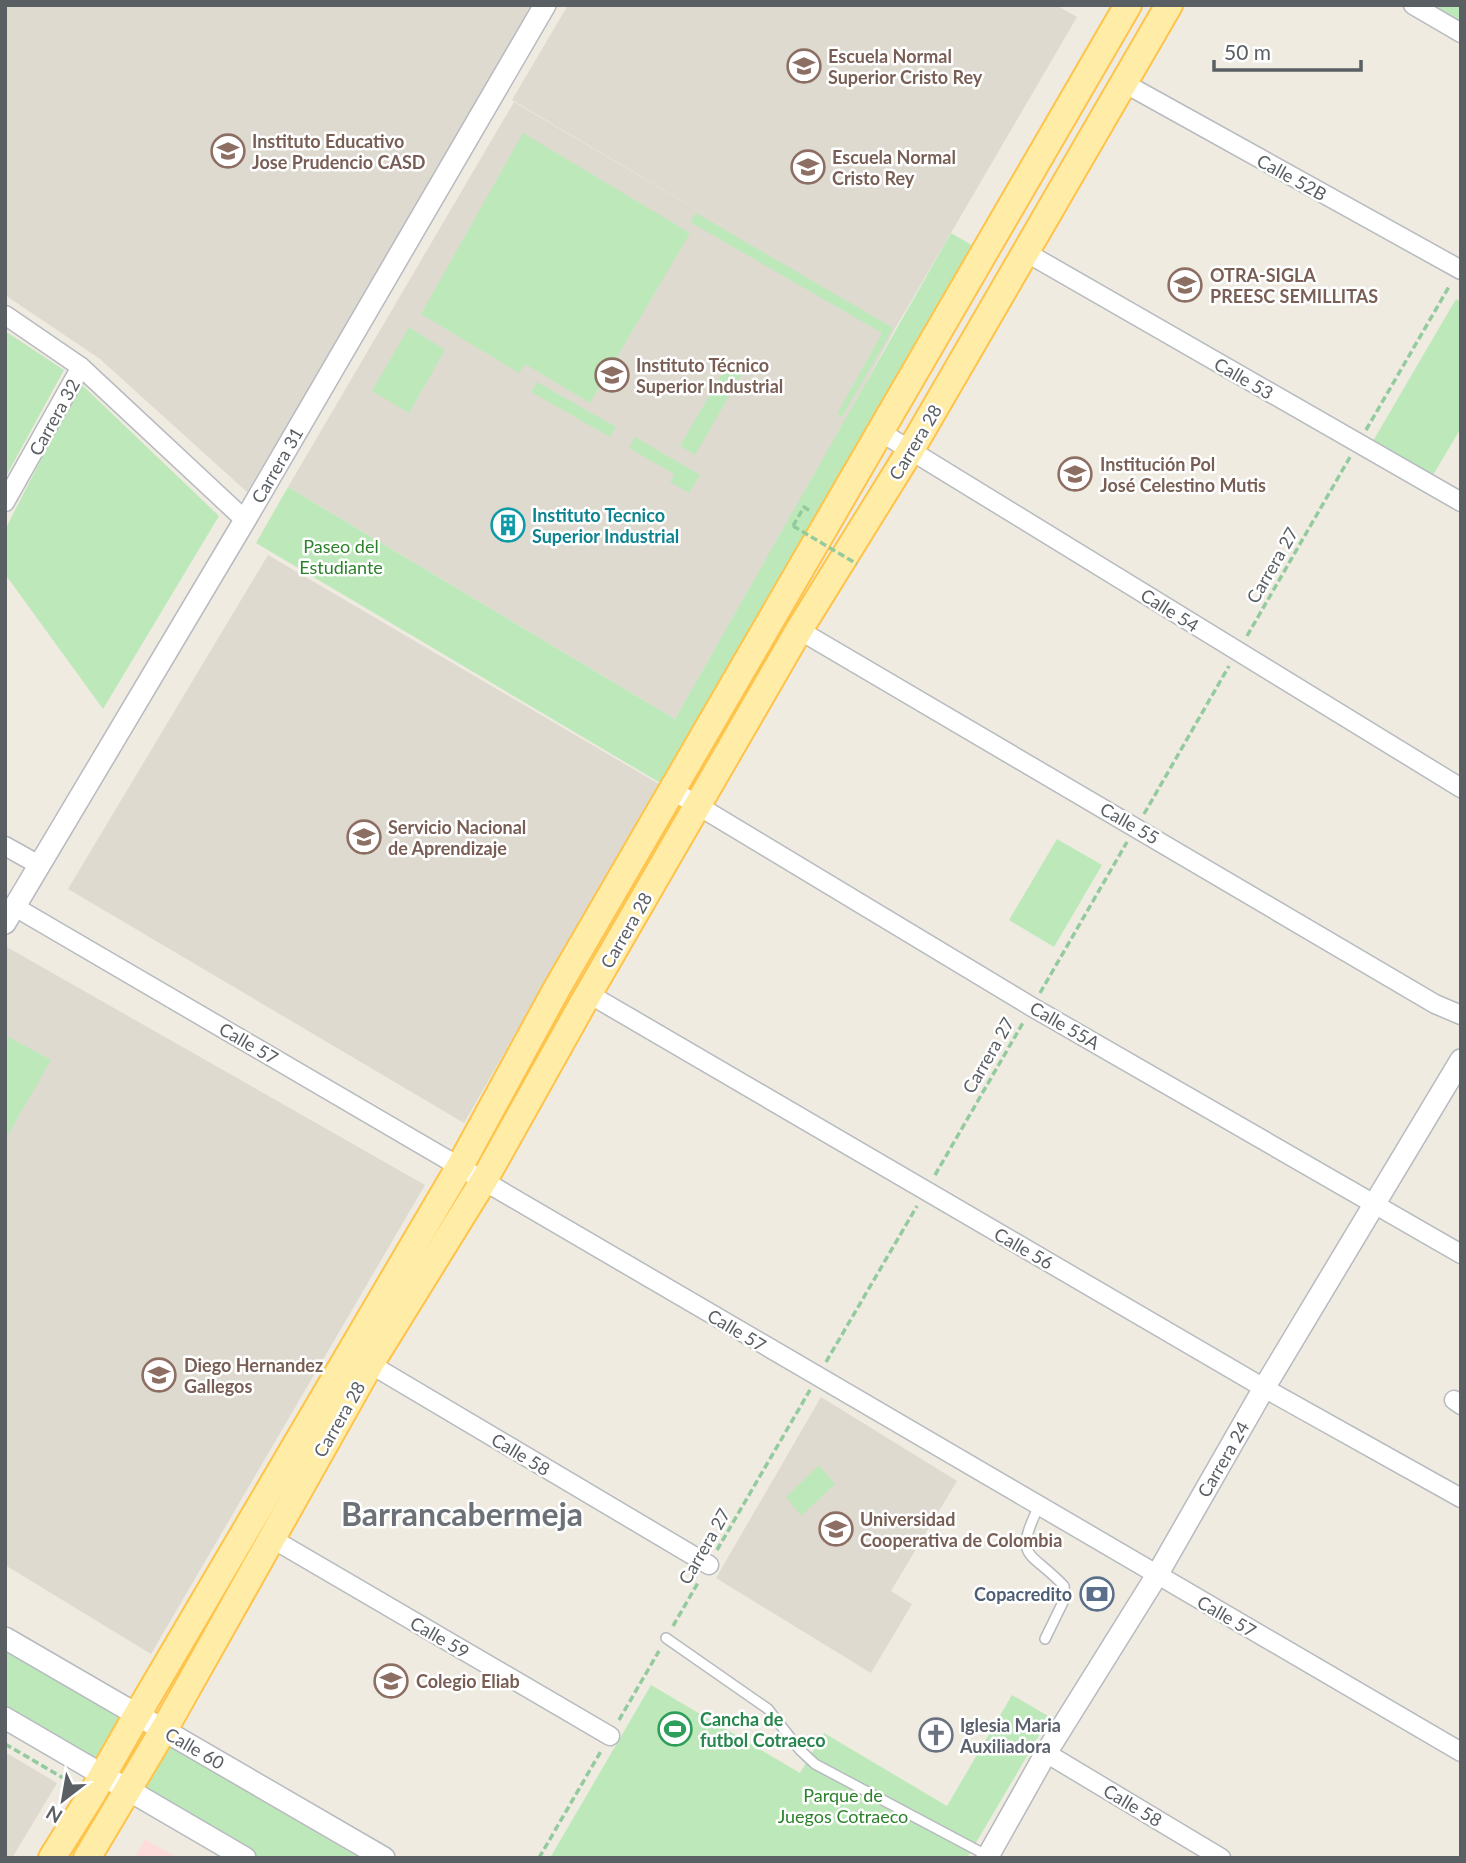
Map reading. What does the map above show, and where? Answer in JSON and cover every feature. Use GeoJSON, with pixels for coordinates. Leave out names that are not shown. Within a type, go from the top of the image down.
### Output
{"type":"FeatureCollection","features":[{"type":"Feature","properties":{"kind":"main road","name":"Carrera 28"},"geometry":{"type":"LineString","coordinates":[[52,1858],[103,1776],[460,1166],[556,990],[1128,5]]}},
{"type":"Feature","properties":{"kind":"main road","name":"Carrera 28"},"geometry":{"type":"LineString","coordinates":[[88,1858],[370,1364],[484,1180],[799,630],[1027,253],[1169,5]]}},
{"type":"Feature","properties":{"kind":"street","name":"Carrera 31"},"geometry":{"type":"LineString","coordinates":[[10,915],[245,520],[545,5]]}},
{"type":"Feature","properties":{"kind":"street"},"geometry":{"type":"LineString","coordinates":[[1413,5],[1461,33]]}},
{"type":"Feature","properties":{"kind":"street","name":"Calle 52B"},"geometry":{"type":"LineString","coordinates":[[1124,83],[1460,270]]}},
{"type":"Feature","properties":{"kind":"street","name":"Calle 53"},"geometry":{"type":"LineString","coordinates":[[1027,253],[1461,502]]}},
{"type":"Feature","properties":{"kind":"street"},"geometry":{"type":"LineString","coordinates":[[5,315],[81,368],[245,520]]}},
{"type":"Feature","properties":{"kind":"street","name":"Carrera 32"},"geometry":{"type":"LineString","coordinates":[[5,502],[81,368]]}},
{"type":"Feature","properties":{"kind":"street","name":"Calle 54"},"geometry":{"type":"LineString","coordinates":[[879,431],[1461,788]]}},
{"type":"Feature","properties":{"kind":"street","name":"Calle 55"},"geometry":{"type":"LineString","coordinates":[[799,630],[1435,1004],[1461,1015]]}},
{"type":"Feature","properties":{"kind":"street","name":"Calle 55A"},"geometry":{"type":"LineString","coordinates":[[672,790],[1032,1007],[1461,1254]]}},
{"type":"Feature","properties":{"kind":"street"},"geometry":{"type":"LineString","coordinates":[[5,846],[39,865]]}},
{"type":"Feature","properties":{"kind":"street","name":"Calle 57"},"geometry":{"type":"LineString","coordinates":[[10,915],[460,1166],[817,1378],[1461,1752]]}},
{"type":"Feature","properties":{"kind":"street","name":"Calle 56"},"geometry":{"type":"LineString","coordinates":[[589,994],[1264,1388],[1461,1498]]}},
{"type":"Feature","properties":{"kind":"street","name":"Carrera 24"},"geometry":{"type":"LineString","coordinates":[[987,1857],[1046,1753],[1157,1575],[1264,1388],[1461,1060]]}},
{"type":"Feature","properties":{"kind":"street","name":"Calle 58"},"geometry":{"type":"LineString","coordinates":[[370,1364],[709,1565]]}},
{"type":"Feature","properties":{"kind":"street","name":"Calle 59"},"geometry":{"type":"LineString","coordinates":[[271,1538],[610,1736]]}},
{"type":"Feature","properties":{"kind":"street","name":"Calle 60"},"geometry":{"type":"LineString","coordinates":[[5,1638],[384,1858]]}},
{"type":"Feature","properties":{"kind":"street"},"geometry":{"type":"LineString","coordinates":[[5,1718],[245,1858]]}},
{"type":"Feature","properties":{"kind":"street","name":"Calle 58"},"geometry":{"type":"LineString","coordinates":[[1046,1753],[1221,1858]]}},
{"type":"Feature","properties":{"kind":"lane"},"geometry":{"type":"LineString","coordinates":[[1039,1506],[1027,1531],[1025,1546],[1028,1554],[1064,1586],[1065,1598],[1045,1639]]}},
{"type":"Feature","properties":{"kind":"lane"},"geometry":{"type":"LineString","coordinates":[[666,1639],[768,1709],[800,1750],[815,1764],[987,1857]]}},
{"type":"Feature","properties":{"kind":"path","name":"Carrera 27"},"geometry":{"type":"LineString","coordinates":[[539,1858],[1460,270]]}},
{"type":"Feature","properties":{"kind":"path"},"geometry":{"type":"LineString","coordinates":[[804,507],[793,526],[857,564]]}},
{"type":"Feature","properties":{"kind":"shaded area","name":"Instituto Educativo Jose Prudencio CASD"},"geometry":{"type":"Polygon","coordinates":[[[537,5],[247,492],[100,359],[5,295],[5,7],[537,5]]]}},
{"type":"Feature","properties":{"kind":"shaded area","name":"Instituto Técnico Superior Industrial"},"geometry":{"type":"Polygon","coordinates":[[[568,5],[1056,5],[1077,17],[896,327],[675,719],[288,487],[514,102],[820,282],[512,100],[568,5]]]}},
{"type":"Feature","properties":{"kind":"shaded area","name":"Servicio Nacional de Aprendizaje"},"geometry":{"type":"Polygon","coordinates":[[[268,555],[659,784],[464,1123],[68,889],[268,555]]]}},
{"type":"Feature","properties":{"kind":"shaded area","name":"Diego Hernandez Gallegos"},"geometry":{"type":"Polygon","coordinates":[[[5,946],[425,1185],[151,1654],[5,1565],[5,946]]]}},
{"type":"Feature","properties":{"kind":"shaded area","name":"Universidad Cooperativa de Colombia"},"geometry":{"type":"Polygon","coordinates":[[[821,1397],[957,1481],[891,1591],[912,1604],[871,1673],[716,1578],[821,1397]]]}},
{"type":"Feature","properties":{"kind":"shaded area"},"geometry":{"type":"Polygon","coordinates":[[[5,1752],[57,1783],[12,1858],[5,1858],[5,1752]]]}},
{"type":"Feature","properties":{"kind":"shaded area"},"geometry":{"type":"Polygon","coordinates":[[[146,1840],[178,1858],[135,1858],[146,1840]]]}},
{"type":"Feature","properties":{"kind":"green space"},"geometry":{"type":"Polygon","coordinates":[[[1429,5],[1461,7],[1461,24],[1429,5]]]}},
{"type":"Feature","properties":{"kind":"green space"},"geometry":{"type":"Polygon","coordinates":[[[523,133],[690,233],[590,403],[525,364],[519,373],[421,314],[523,133]]]}},
{"type":"Feature","properties":{"kind":"green space"},"geometry":{"type":"Polygon","coordinates":[[[696,213],[893,328],[842,417],[837,414],[882,333],[690,222],[696,213]]]}},
{"type":"Feature","properties":{"kind":"green space","name":"Paseo del Estudiante"},"geometry":{"type":"Polygon","coordinates":[[[951,233],[984,252],[672,790],[256,543],[288,487],[675,719],[951,233]]]}},
{"type":"Feature","properties":{"kind":"green space"},"geometry":{"type":"Polygon","coordinates":[[[1456,299],[1461,302],[1461,428],[1433,475],[1373,441],[1456,299]]]}},
{"type":"Feature","properties":{"kind":"green space"},"geometry":{"type":"Polygon","coordinates":[[[409,327],[445,350],[409,413],[372,391],[409,327]]]}},
{"type":"Feature","properties":{"kind":"green space"},"geometry":{"type":"Polygon","coordinates":[[[5,331],[64,370],[5,478],[5,331]]]}},
{"type":"Feature","properties":{"kind":"green space"},"geometry":{"type":"Polygon","coordinates":[[[728,363],[743,372],[695,455],[680,446],[728,363]]]}},
{"type":"Feature","properties":{"kind":"green space"},"geometry":{"type":"Polygon","coordinates":[[[537,382],[616,427],[610,437],[531,392],[537,382]]]}},
{"type":"Feature","properties":{"kind":"green space"},"geometry":{"type":"Polygon","coordinates":[[[80,383],[219,516],[103,709],[5,574],[5,530],[80,383]]]}},
{"type":"Feature","properties":{"kind":"green space"},"geometry":{"type":"Polygon","coordinates":[[[635,437],[700,475],[689,493],[670,482],[674,474],[629,448],[635,437]]]}},
{"type":"Feature","properties":{"kind":"green space"},"geometry":{"type":"Polygon","coordinates":[[[1057,839],[1102,865],[1054,947],[1009,920],[1057,839]]]}},
{"type":"Feature","properties":{"kind":"green space"},"geometry":{"type":"Polygon","coordinates":[[[5,1035],[51,1060],[5,1140],[5,1035]]]}},
{"type":"Feature","properties":{"kind":"green space"},"geometry":{"type":"Polygon","coordinates":[[[819,1465],[835,1484],[801,1516],[786,1497],[819,1465]]]}},
{"type":"Feature","properties":{"kind":"green space"},"geometry":{"type":"Polygon","coordinates":[[[5,1650],[360,1858],[260,1858],[5,1709],[5,1650]]]}},
{"type":"Feature","properties":{"kind":"green space","name":"Parque de Juegos Cotraeco"},"geometry":{"type":"Polygon","coordinates":[[[651,1685],[800,1773],[824,1733],[947,1806],[1012,1695],[1050,1717],[967,1858],[550,1858],[651,1685]]]}},
{"type":"Feature","properties":{"kind":"place","name":"Escuela Normal Superior Cristo Rey"},"geometry":{"type":"Point","coordinates":[804,66]}},
{"type":"Feature","properties":{"kind":"place","name":"Instituto Educativo Jose Prudencio CASD"},"geometry":{"type":"Point","coordinates":[228,151]}},
{"type":"Feature","properties":{"kind":"place","name":"Escuela Normal Cristo Rey"},"geometry":{"type":"Point","coordinates":[808,167]}},
{"type":"Feature","properties":{"kind":"place","name":"OTRA-SIGLA PREESC SEMILLITAS"},"geometry":{"type":"Point","coordinates":[1185,285]}},
{"type":"Feature","properties":{"kind":"place","name":"Instituto Técnico Superior Industrial"},"geometry":{"type":"Point","coordinates":[612,375]}},
{"type":"Feature","properties":{"kind":"place","name":"Institución Pol José Celestino Mutis"},"geometry":{"type":"Point","coordinates":[1075,474]}},
{"type":"Feature","properties":{"kind":"place","name":"Instituto Tecnico Superior Industrial"},"geometry":{"type":"Point","coordinates":[508,525]}},
{"type":"Feature","properties":{"kind":"place","name":"Servicio Nacional de Aprendizaje"},"geometry":{"type":"Point","coordinates":[364,837]}},
{"type":"Feature","properties":{"kind":"place","name":"Diego Hernandez Gallegos"},"geometry":{"type":"Point","coordinates":[159,1375]}},
{"type":"Feature","properties":{"kind":"place","name":"Universidad Cooperativa de Colombia"},"geometry":{"type":"Point","coordinates":[836,1529]}},
{"type":"Feature","properties":{"kind":"place","name":"Copacredito"},"geometry":{"type":"Point","coordinates":[1097,1594]}},
{"type":"Feature","properties":{"kind":"place","name":"Colegio Eliab"},"geometry":{"type":"Point","coordinates":[391,1681]}},
{"type":"Feature","properties":{"kind":"place","name":"Cancha de futbol Cotraeco"},"geometry":{"type":"Point","coordinates":[675,1729]}},
{"type":"Feature","properties":{"kind":"place","name":"Iglesia Maria Auxiliadora"},"geometry":{"type":"Point","coordinates":[936,1735]}},
{"type":"Feature","properties":{"kind":"district","name":"Barrancabermeja"},"geometry":{"type":"Point","coordinates":[462,1513]}}]}
